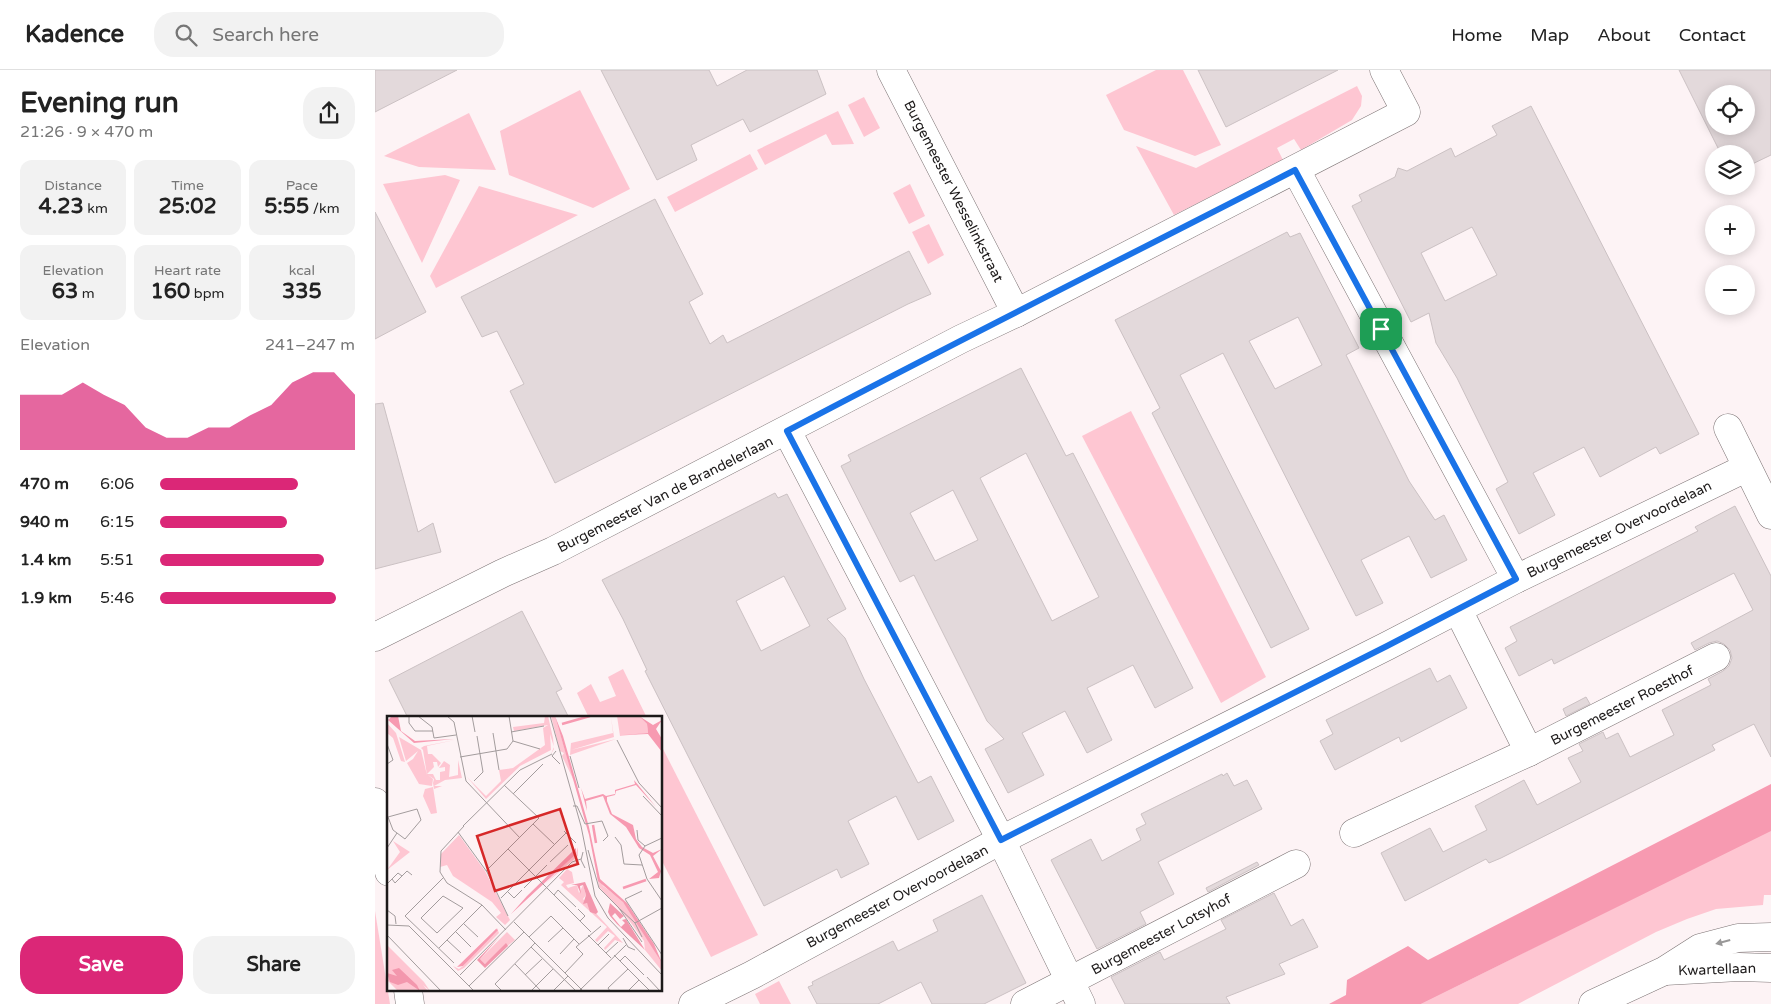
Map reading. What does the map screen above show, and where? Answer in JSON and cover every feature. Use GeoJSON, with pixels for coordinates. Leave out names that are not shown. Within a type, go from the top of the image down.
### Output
{"type":"FeatureCollection","features":[{"type":"Feature","properties":{"kind":"street","name":"Burgemeester Wesselinkstraat"},"geometry":{"type":"LineString","coordinates":[[891,70],[1016,313]]}},
{"type":"Feature","properties":{"kind":"street","name":"Burgemeester Van de Brandelerlaan"},"geometry":{"type":"LineString","coordinates":[[375,637],[503,573],[553,551],[961,339],[1016,313],[1406,112],[1384,70]]}},
{"type":"Feature","properties":{"kind":"street"},"geometry":{"type":"LineString","coordinates":[[1295,170],[1516,579]]}},
{"type":"Feature","properties":{"kind":"street"},"geometry":{"type":"LineString","coordinates":[[1728,428],[1771,516]]}},
{"type":"Feature","properties":{"kind":"street"},"geometry":{"type":"LineString","coordinates":[[787,431],[1001,840],[1076,993]]}},
{"type":"Feature","properties":{"kind":"street","name":"Burgemeester Overvoordelaan"},"geometry":{"type":"LineString","coordinates":[[693,1004],[752,975],[1001,840],[1516,579],[1746,468]]}},
{"type":"Feature","properties":{"kind":"street"},"geometry":{"type":"LineString","coordinates":[[1458,610],[1529,752]]}},
{"type":"Feature","properties":{"kind":"street","name":"Burgemeester Roesthof"},"geometry":{"type":"LineString","coordinates":[[1354,832],[1529,752],[1716,657]]}},
{"type":"Feature","properties":{"kind":"street"},"geometry":{"type":"LineString","coordinates":[[375,802],[387,862]]}},
{"type":"Feature","properties":{"kind":"street","name":"Burgemeester Lotsyhof"},"geometry":{"type":"LineString","coordinates":[[1025,1004],[1076,993],[1296,864]]}},
{"type":"Feature","properties":{"kind":"street","name":"Kwartellaan"},"geometry":{"type":"LineString","coordinates":[[1593,1004],[1664,971],[1700,948],[1738,938],[1771,937]]}},
{"type":"Feature","properties":{"kind":"street","name":"Kwartellaan"},"geometry":{"type":"LineString","coordinates":[[1664,971],[1739,967],[1771,968]]}},
{"type":"Feature","properties":{"kind":"shaded area"},"geometry":{"type":"Polygon","coordinates":[[[1156,70],[1183,70],[1221,145],[1195,156],[1124,130],[1106,95],[1156,70]]]}},
{"type":"Feature","properties":{"kind":"shaded area"},"geometry":{"type":"Polygon","coordinates":[[[1357,86],[1362,96],[1361,106],[1352,120],[1301,150],[1294,139],[1277,148],[1283,160],[1174,215],[1136,146],[1196,168],[1357,86]]]}},
{"type":"Feature","properties":{"kind":"shaded area"},"geometry":{"type":"Polygon","coordinates":[[[580,90],[630,189],[593,208],[509,175],[500,131],[580,90]]]}},
{"type":"Feature","properties":{"kind":"shaded area"},"geometry":{"type":"Polygon","coordinates":[[[864,97],[880,128],[864,137],[848,105],[864,97]]]}},
{"type":"Feature","properties":{"kind":"shaded area"},"geometry":{"type":"Polygon","coordinates":[[[838,111],[854,144],[832,145],[826,134],[765,165],[757,150],[838,111]]]}},
{"type":"Feature","properties":{"kind":"shaded area"},"geometry":{"type":"Polygon","coordinates":[[[469,113],[496,170],[419,167],[384,156],[469,113]]]}},
{"type":"Feature","properties":{"kind":"shaded area"},"geometry":{"type":"Polygon","coordinates":[[[750,154],[758,169],[675,212],[667,197],[750,154]]]}},
{"type":"Feature","properties":{"kind":"shaded area"},"geometry":{"type":"Polygon","coordinates":[[[445,175],[460,180],[422,263],[383,184],[445,175]]]}},
{"type":"Feature","properties":{"kind":"shaded area"},"geometry":{"type":"Polygon","coordinates":[[[910,184],[925,216],[909,224],[893,193],[910,184]]]}},
{"type":"Feature","properties":{"kind":"shaded area"},"geometry":{"type":"Polygon","coordinates":[[[479,186],[578,215],[436,288],[430,276],[479,186]]]}},
{"type":"Feature","properties":{"kind":"shaded area"},"geometry":{"type":"Polygon","coordinates":[[[929,224],[944,255],[928,264],[912,232],[929,224]]]}},
{"type":"Feature","properties":{"kind":"shaded area"},"geometry":{"type":"Polygon","coordinates":[[[1131,411],[1266,677],[1221,703],[1082,436],[1131,411]]]}},
{"type":"Feature","properties":{"kind":"shaded area"},"geometry":{"type":"Polygon","coordinates":[[[623,669],[646,716],[588,716],[577,693],[591,684],[600,702],[616,696],[608,677],[623,669]]]}},
{"type":"Feature","properties":{"kind":"shaded area"},"geometry":{"type":"Polygon","coordinates":[[[663,749],[758,935],[711,957],[663,863],[663,749]]]}},
{"type":"Feature","properties":{"kind":"shaded area"},"geometry":{"type":"Polygon","coordinates":[[[1771,784],[1771,831],[1421,1004],[1329,1004],[1346,995],[1347,980],[1408,946],[1428,960],[1771,784]]]}},
{"type":"Feature","properties":{"kind":"shaded area"},"geometry":{"type":"Polygon","coordinates":[[[1771,831],[1771,895],[1764,895],[1763,905],[1716,909],[1687,919],[1656,932],[1518,1004],[1421,1004],[1771,831]]]}},
{"type":"Feature","properties":{"kind":"shaded area"},"geometry":{"type":"Polygon","coordinates":[[[375,911],[390,1004],[375,1004],[375,911]]]}},
{"type":"Feature","properties":{"kind":"shaded area"},"geometry":{"type":"Polygon","coordinates":[[[779,981],[791,1004],[760,1004],[755,994],[779,981]]]}},
{"type":"Feature","properties":{"kind":"building"},"geometry":{"type":"Polygon","coordinates":[[[375,70],[457,70],[375,112],[375,70]]]}},
{"type":"Feature","properties":{"kind":"building"},"geometry":{"type":"Polygon","coordinates":[[[601,70],[709,70],[717,86],[747,70],[817,70],[826,94],[750,132],[743,119],[691,145],[697,160],[657,180],[601,70]]]}},
{"type":"Feature","properties":{"kind":"building"},"geometry":{"type":"Polygon","coordinates":[[[1198,70],[1338,70],[1226,127],[1198,70]]]}},
{"type":"Feature","properties":{"kind":"building"},"geometry":{"type":"Polygon","coordinates":[[[1679,70],[1771,70],[1771,155],[1755,163],[1755,145],[1716,145],[1712,135],[1755,135],[1755,85],[1705,85],[1705,122],[1679,70]]]}},
{"type":"Feature","properties":{"kind":"building"},"geometry":{"type":"Polygon","coordinates":[[[1531,106],[1699,434],[1660,454],[1656,447],[1600,477],[1584,447],[1533,473],[1555,515],[1519,534],[1496,489],[1508,482],[1457,378],[1436,343],[1429,313],[1411,322],[1352,206],[1362,201],[1359,195],[1395,177],[1398,168],[1407,171],[1451,148],[1455,157],[1497,135],[1492,126],[1531,106]],[[1472,227],[1421,253],[1445,301],[1497,275],[1472,227]]]}},
{"type":"Feature","properties":{"kind":"building"},"geometry":{"type":"Polygon","coordinates":[[[655,199],[703,294],[689,302],[710,344],[723,335],[727,343],[909,251],[931,294],[555,483],[510,391],[524,384],[497,331],[482,337],[461,297],[655,199]]]}},
{"type":"Feature","properties":{"kind":"building"},"geometry":{"type":"Polygon","coordinates":[[[375,212],[426,312],[375,339],[375,212]]]}},
{"type":"Feature","properties":{"kind":"building"},"geometry":{"type":"Polygon","coordinates":[[[1287,232],[1290,237],[1300,233],[1359,348],[1346,355],[1409,481],[1435,520],[1444,515],[1467,560],[1431,578],[1409,536],[1361,560],[1383,603],[1356,616],[1223,353],[1180,375],[1309,629],[1271,648],[1152,413],[1160,408],[1115,320],[1287,232]],[[1298,317],[1249,341],[1275,389],[1322,365],[1298,317]]]}},
{"type":"Feature","properties":{"kind":"building"},"geometry":{"type":"Polygon","coordinates":[[[1021,368],[1066,456],[1073,453],[1193,688],[1155,708],[1133,665],[1087,688],[1112,740],[1087,753],[1065,711],[1022,733],[1044,775],[1008,793],[985,749],[1004,739],[987,721],[914,575],[900,582],[841,466],[851,461],[848,455],[1021,368]],[[1026,453],[980,478],[1052,621],[1099,597],[1026,453]],[[953,490],[910,513],[935,561],[978,540],[953,490]]]}},
{"type":"Feature","properties":{"kind":"building"},"geometry":{"type":"Polygon","coordinates":[[[383,403],[418,532],[433,523],[441,552],[375,569],[375,404],[383,403]]]}},
{"type":"Feature","properties":{"kind":"building"},"geometry":{"type":"Polygon","coordinates":[[[775,493],[778,498],[787,494],[846,609],[827,619],[845,638],[918,783],[931,776],[954,821],[918,840],[896,796],[848,821],[869,864],[841,878],[837,869],[764,906],[645,671],[647,670],[623,619],[602,580],[775,493]],[[784,576],[736,601],[761,651],[810,626],[784,576]]]}},
{"type":"Feature","properties":{"kind":"building"},"geometry":{"type":"Polygon","coordinates":[[[1735,506],[1771,576],[1771,757],[1754,724],[1712,745],[1715,750],[1501,858],[1489,863],[1486,859],[1405,901],[1381,853],[1430,828],[1443,852],[1487,830],[1475,806],[1524,780],[1537,805],[1581,782],[1568,758],[1583,751],[1579,744],[1603,732],[1606,739],[1618,733],[1630,757],[1674,735],[1662,710],[1711,685],[1708,679],[1729,666],[1732,658],[1730,650],[1724,644],[1717,641],[1695,650],[1691,643],[1753,610],[1734,573],[1554,664],[1552,659],[1519,676],[1505,648],[1517,641],[1510,627],[1698,531],[1695,527],[1735,506]]]}},
{"type":"Feature","properties":{"kind":"building"},"geometry":{"type":"Polygon","coordinates":[[[522,611],[562,689],[556,692],[568,716],[407,716],[389,680],[522,611]]]}},
{"type":"Feature","properties":{"kind":"building"},"geometry":{"type":"Polygon","coordinates":[[[1430,668],[1437,682],[1450,675],[1467,708],[1401,742],[1399,737],[1335,770],[1320,741],[1333,734],[1326,720],[1430,668]]]}},
{"type":"Feature","properties":{"kind":"building"},"geometry":{"type":"Polygon","coordinates":[[[1586,697],[1590,704],[1566,716],[1563,709],[1586,697]]]}},
{"type":"Feature","properties":{"kind":"building"},"geometry":{"type":"Polygon","coordinates":[[[1227,773],[1234,786],[1247,780],[1262,809],[1158,862],[1174,894],[1140,912],[1146,924],[1097,949],[1051,860],[1091,839],[1102,861],[1141,840],[1136,829],[1146,824],[1141,814],[1227,773]]]}},
{"type":"Feature","properties":{"kind":"building"},"geometry":{"type":"Polygon","coordinates":[[[1257,862],[1259,865],[1208,892],[1206,888],[1257,862]]]}},
{"type":"Feature","properties":{"kind":"building"},"geometry":{"type":"Polygon","coordinates":[[[1274,893],[1291,926],[1303,919],[1318,947],[1279,964],[1285,974],[1226,997],[1230,1004],[1125,1004],[1111,977],[1160,952],[1164,960],[1226,929],[1221,920],[1274,893]]]}},
{"type":"Feature","properties":{"kind":"building"},"geometry":{"type":"Polygon","coordinates":[[[982,895],[1026,983],[984,1004],[932,1004],[921,982],[878,1004],[817,1004],[808,987],[813,985],[812,982],[893,941],[898,951],[938,931],[933,920],[982,895]]]}},
{"type":"Feature","properties":{"kind":"route"},"geometry":{"type":"LineString","coordinates":[[1295,170],[1381,329],[1516,579],[1001,840],[787,431],[961,339],[1016,313],[1295,170]]}}]}
